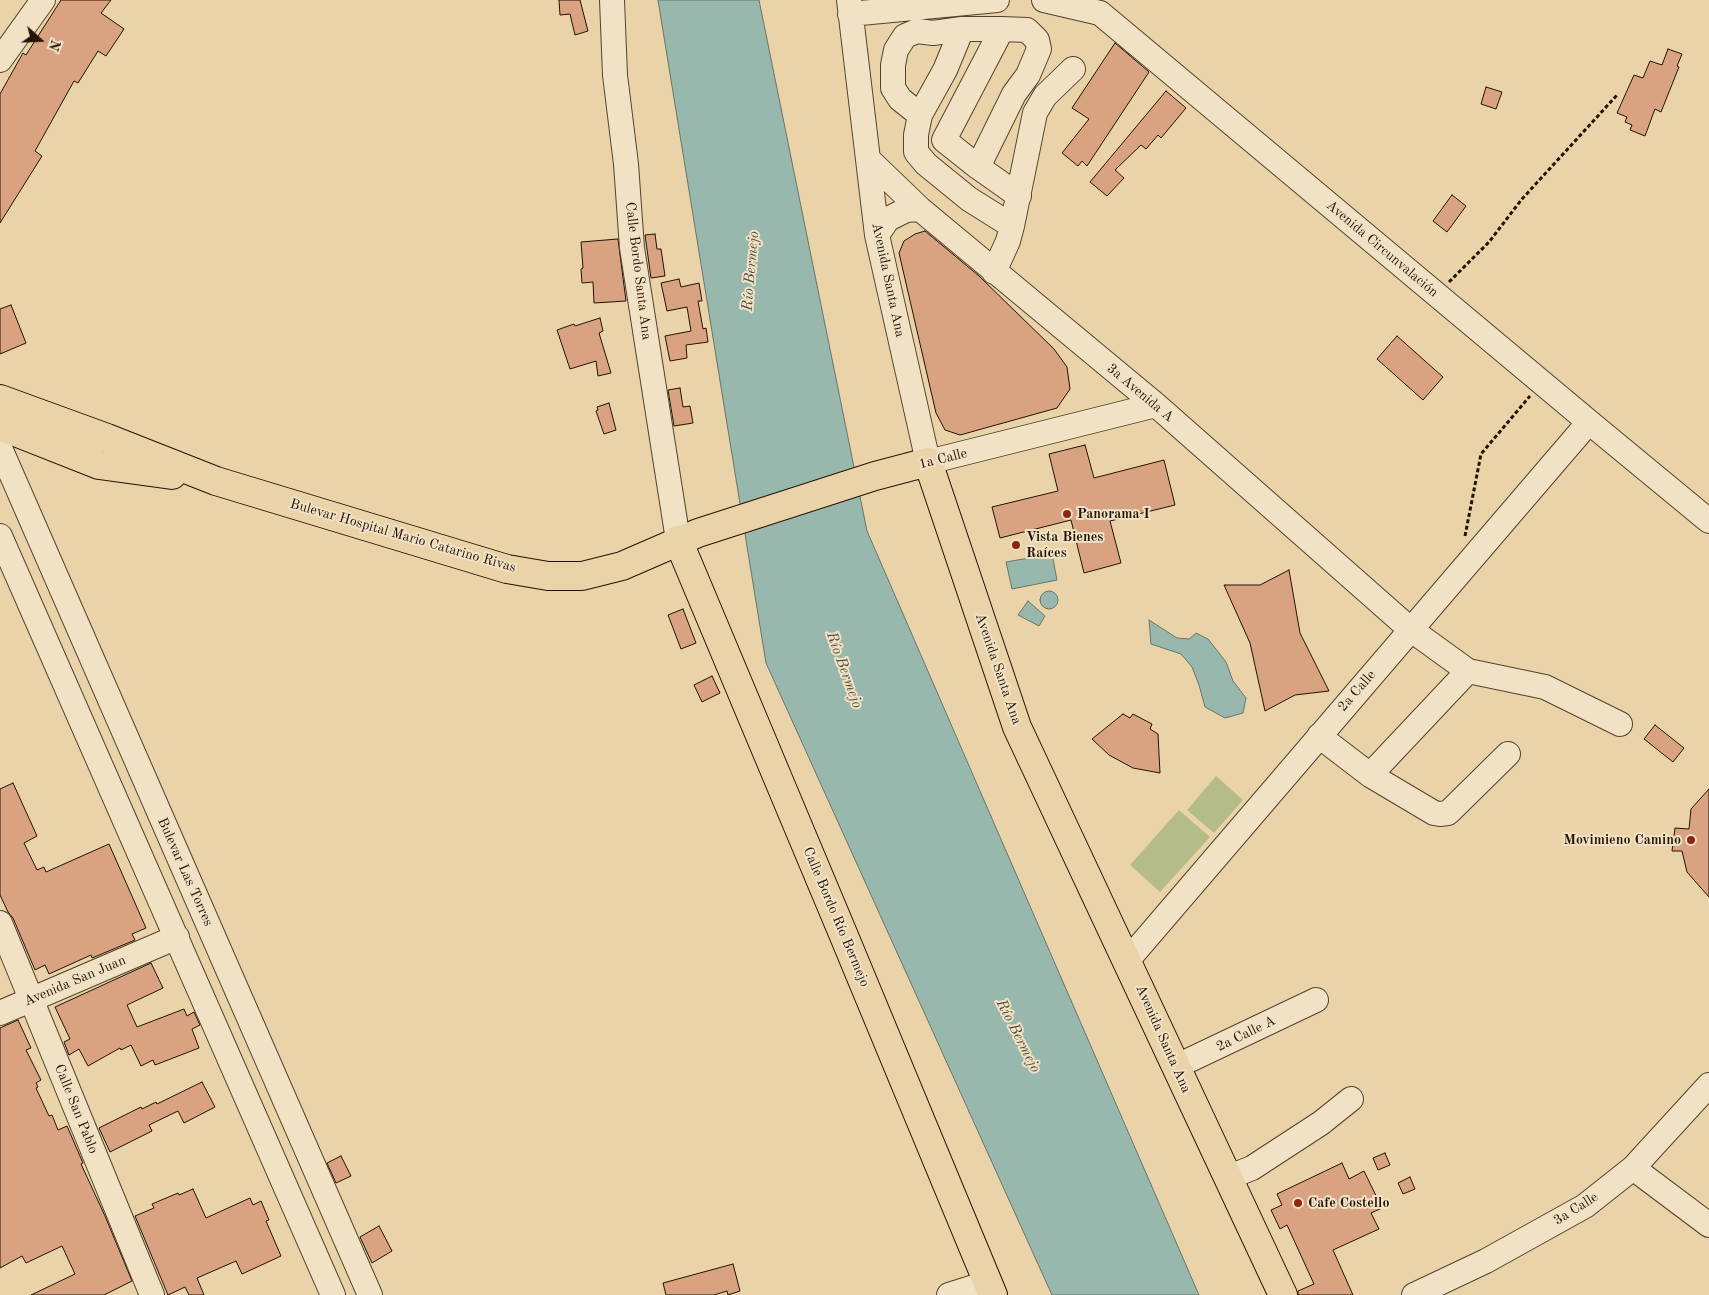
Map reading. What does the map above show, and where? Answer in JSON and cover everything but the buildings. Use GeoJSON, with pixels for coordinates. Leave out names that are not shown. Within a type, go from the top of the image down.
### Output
{"type":"FeatureCollection","features":[{"type":"Feature","properties":{"kind":"main road","name":"Bulevar Hospital Mario Catarino Rivas"},"geometry":{"type":"LineString","coordinates":[[0,399],[107,438],[216,481],[507,569],[548,576],[582,576],[622,566],[678,540],[733,522]]}},
{"type":"Feature","properties":{"kind":"main road","name":"Bulevar Hospital Mario Catarino Rivas"},"geometry":{"type":"LineString","coordinates":[[0,426],[99,465],[216,481]]}},
{"type":"Feature","properties":{"kind":"main road","name":"1a Calle"},"geometry":{"type":"LineString","coordinates":[[733,522],[875,476],[928,462]]}},
{"type":"Feature","properties":{"kind":"main road","name":"Avenida Santa Ana"},"geometry":{"type":"LineString","coordinates":[[928,462],[1017,727],[1127,960],[1175,1068],[1283,1295]]}},
{"type":"Feature","properties":{"kind":"main road","name":"Calle Bordo Río Bermejo"},"geometry":{"type":"LineString","coordinates":[[678,540],[990,1289]]}},
{"type":"Feature","properties":{"kind":"street"},"geometry":{"type":"LineString","coordinates":[[1,53],[43,0]]}},
{"type":"Feature","properties":{"kind":"street","name":"Calle Bordo Santa Ana"},"geometry":{"type":"LineString","coordinates":[[612,0],[615,75],[626,164],[632,248],[678,540]]}},
{"type":"Feature","properties":{"kind":"street"},"geometry":{"type":"LineString","coordinates":[[850,7],[997,0]]}},
{"type":"Feature","properties":{"kind":"street","name":"Avenida Circunvalación"},"geometry":{"type":"LineString","coordinates":[[1044,0],[1100,13],[1709,521]]}},
{"type":"Feature","properties":{"kind":"street","name":"Avenida Santa Ana"},"geometry":{"type":"LineString","coordinates":[[850,7],[877,235],[928,462]]}},
{"type":"Feature","properties":{"kind":"street"},"geometry":{"type":"LineString","coordinates":[[962,29],[945,70],[920,115],[916,135],[916,152],[926,164],[969,199],[1012,226]]}},
{"type":"Feature","properties":{"kind":"street"},"geometry":{"type":"LineString","coordinates":[[978,167],[1014,94],[1028,74],[1039,49],[1037,40],[1027,30],[1002,29],[962,29],[933,33],[917,31],[905,36],[896,50],[893,65],[893,88],[900,99],[920,115],[944,140],[978,167],[1019,196]]}},
{"type":"Feature","properties":{"kind":"street"},"geometry":{"type":"LineString","coordinates":[[944,140],[1002,29]]}},
{"type":"Feature","properties":{"kind":"street"},"geometry":{"type":"LineString","coordinates":[[994,272],[1008,241],[1012,226],[1035,113],[1045,96],[1073,69]]}},
{"type":"Feature","properties":{"kind":"street","name":"3a Avenida A"},"geometry":{"type":"LineString","coordinates":[[868,159],[920,209],[1156,406],[1410,629],[1468,671]]}},
{"type":"Feature","properties":{"kind":"street"},"geometry":{"type":"LineString","coordinates":[[877,235],[888,219],[906,210],[920,209]]}},
{"type":"Feature","properties":{"kind":"street","name":"1a Calle"},"geometry":{"type":"LineString","coordinates":[[928,462],[1156,406]]}},
{"type":"Feature","properties":{"kind":"street","name":"2a Calle"},"geometry":{"type":"LineString","coordinates":[[1127,960],[1589,422]]}},
{"type":"Feature","properties":{"kind":"street","name":"Bulevar Las Torres"},"geometry":{"type":"LineString","coordinates":[[0,448],[370,1295]]}},
{"type":"Feature","properties":{"kind":"street"},"geometry":{"type":"LineString","coordinates":[[0,536],[333,1295]]}},
{"type":"Feature","properties":{"kind":"street"},"geometry":{"type":"LineString","coordinates":[[1370,775],[1468,671],[1545,687],[1620,724]]}},
{"type":"Feature","properties":{"kind":"street"},"geometry":{"type":"LineString","coordinates":[[1319,736],[1370,775],[1434,813],[1440,814],[1448,813],[1508,754]]}},
{"type":"Feature","properties":{"kind":"street","name":"Calle San Pablo"},"geometry":{"type":"LineString","coordinates":[[0,923],[152,1295]]}},
{"type":"Feature","properties":{"kind":"street","name":"Avenida San Juan"},"geometry":{"type":"LineString","coordinates":[[0,1013],[177,937]]}},
{"type":"Feature","properties":{"kind":"street","name":"2a Calle A"},"geometry":{"type":"LineString","coordinates":[[1175,1068],[1316,1000]]}},
{"type":"Feature","properties":{"kind":"street","name":"3a Calle"},"geometry":{"type":"LineString","coordinates":[[1414,1295],[1486,1261],[1585,1206],[1633,1168],[1709,1084]]}},
{"type":"Feature","properties":{"kind":"street"},"geometry":{"type":"LineString","coordinates":[[1227,1178],[1260,1163],[1321,1123],[1351,1098]]}},
{"type":"Feature","properties":{"kind":"street"},"geometry":{"type":"LineString","coordinates":[[1633,1168],[1709,1225]]}},
{"type":"Feature","properties":{"kind":"street"},"geometry":{"type":"LineString","coordinates":[[949,1295],[990,1289]]}},
{"type":"Feature","properties":{"kind":"path"},"geometry":{"type":"LineString","coordinates":[[1436,295],[1489,242],[1522,199],[1618,94]]}},
{"type":"Feature","properties":{"kind":"path"},"geometry":{"type":"LineString","coordinates":[[1464,538],[1481,454],[1542,383]]}},
{"type":"Feature","properties":{"kind":"green space"},"geometry":{"type":"Polygon","coordinates":[[[1216,776],[1243,800],[1214,833],[1187,810],[1216,776]]]}},
{"type":"Feature","properties":{"kind":"green space"},"geometry":{"type":"Polygon","coordinates":[[[1179,810],[1210,837],[1160,892],[1130,865],[1179,810]]]}},
{"type":"Feature","properties":{"kind":"water","name":"Río Bermejo"},"geometry":{"type":"Polygon","coordinates":[[[658,0],[759,0],[867,531],[1199,1295],[1052,1295],[766,663],[658,0]]]}},
{"type":"Feature","properties":{"kind":"water"},"geometry":{"type":"Polygon","coordinates":[[[1052,554],[1057,580],[1012,589],[1006,562],[1052,554]]]}},
{"type":"Feature","properties":{"kind":"water"},"geometry":{"type":"Polygon","coordinates":[[[1049,591],[1055,594],[1058,600],[1055,606],[1049,609],[1043,606],[1040,600],[1043,594],[1049,591]]]}},
{"type":"Feature","properties":{"kind":"water"},"geometry":{"type":"Polygon","coordinates":[[[1028,601],[1045,616],[1039,626],[1018,615],[1028,601]]]}},
{"type":"Feature","properties":{"kind":"water"},"geometry":{"type":"Polygon","coordinates":[[[1149,620],[1177,638],[1189,639],[1196,633],[1208,639],[1226,662],[1233,681],[1246,698],[1243,713],[1225,718],[1205,707],[1192,667],[1181,654],[1151,644],[1149,620]]]}},
{"type":"Feature","properties":{"kind":"place","name":"Panorama I"},"geometry":{"type":"Point","coordinates":[1067,514]}},
{"type":"Feature","properties":{"kind":"place","name":"Vista Bienes Raíces"},"geometry":{"type":"Point","coordinates":[1016,545]}},
{"type":"Feature","properties":{"kind":"place","name":"Movimieno Camino"},"geometry":{"type":"Point","coordinates":[1691,840]}},
{"type":"Feature","properties":{"kind":"place","name":"Cafe Costello"},"geometry":{"type":"Point","coordinates":[1298,1203]}}]}
